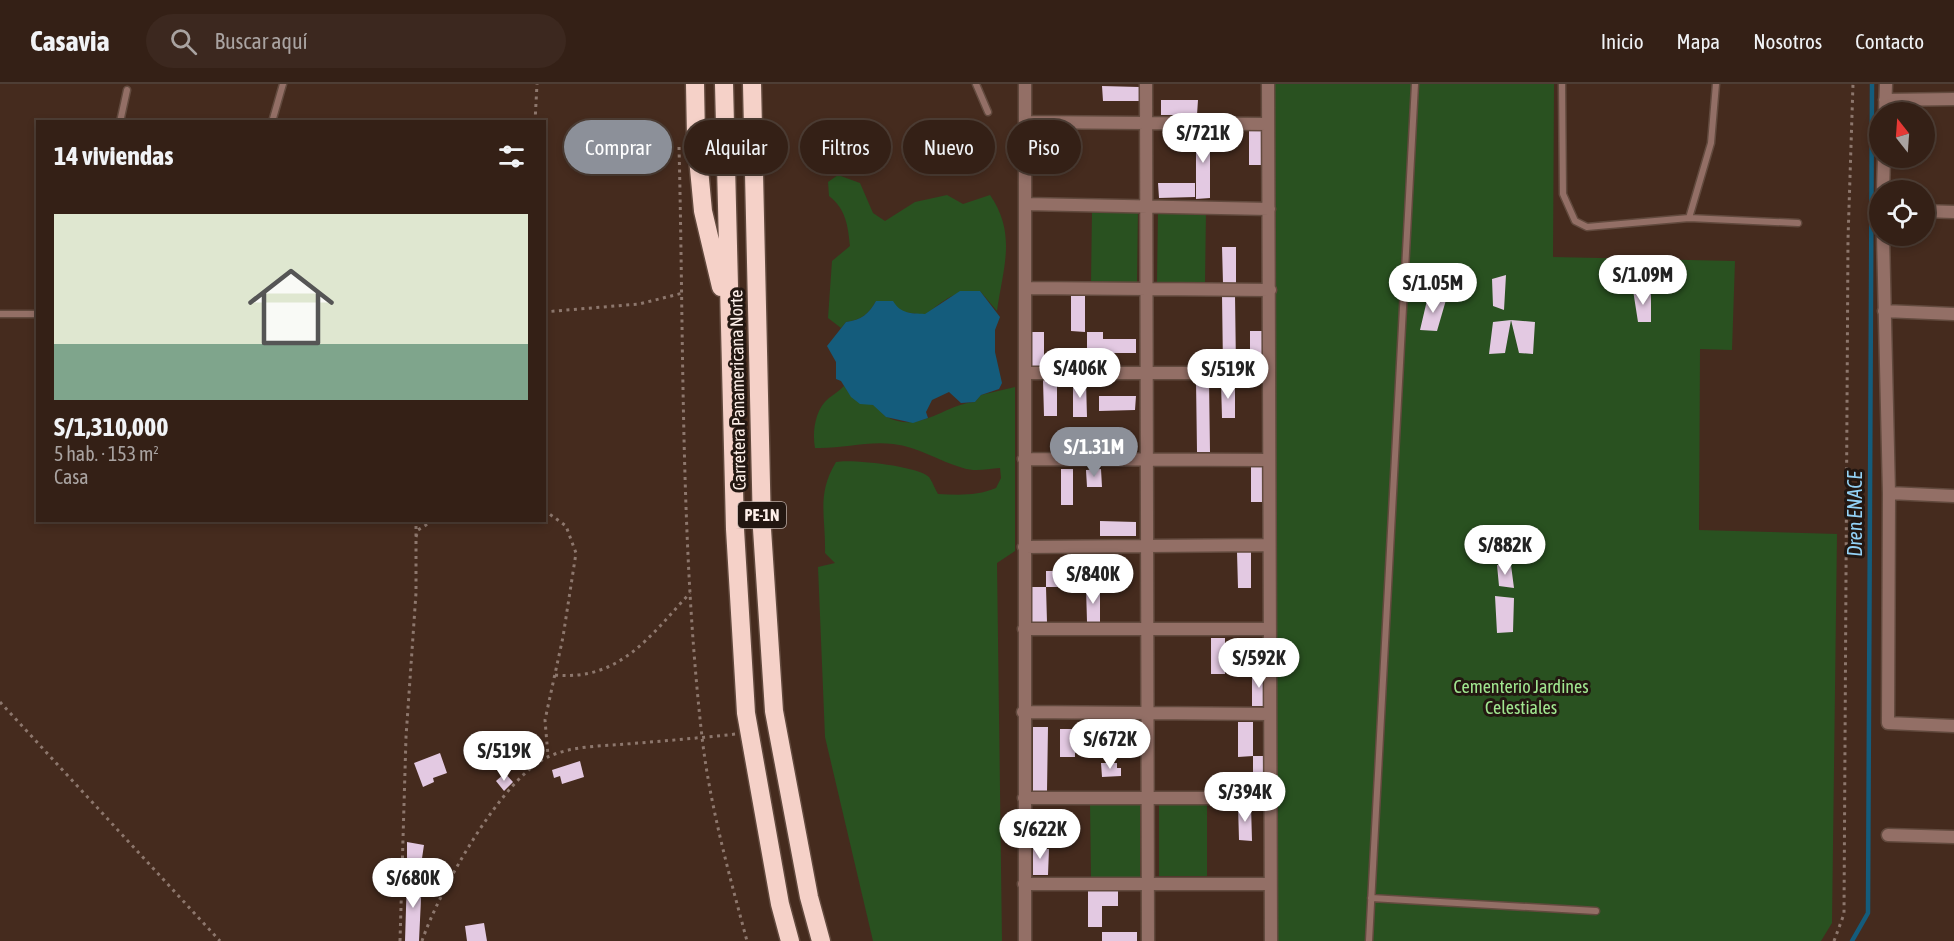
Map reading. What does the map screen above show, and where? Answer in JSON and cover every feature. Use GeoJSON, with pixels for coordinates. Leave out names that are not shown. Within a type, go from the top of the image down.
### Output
{"type":"FeatureCollection","features":[{"type":"Feature","properties":{"kind":"highway"},"geometry":{"type":"LineString","coordinates":[[695,84],[696,137],[703,211],[730,328]]}},
{"type":"Feature","properties":{"kind":"highway","name":"Carretera Panamericana Norte"},"geometry":{"type":"LineString","coordinates":[[724,84],[735,529],[746,713],[780,904],[790,941]]}},
{"type":"Feature","properties":{"kind":"highway","name":"Carretera Panamericana Norte"},"geometry":{"type":"LineString","coordinates":[[752,84],[762,529],[774,711],[809,897],[821,941]]}},
{"type":"Feature","properties":{"kind":"street"},"geometry":{"type":"LineString","coordinates":[[1025,84],[1025,120]]}},
{"type":"Feature","properties":{"kind":"street"},"geometry":{"type":"LineString","coordinates":[[1146,84],[1148,941]]}},
{"type":"Feature","properties":{"kind":"street"},"geometry":{"type":"LineString","coordinates":[[1268,84],[1271,941]]}},
{"type":"Feature","properties":{"kind":"street"},"geometry":{"type":"LineString","coordinates":[[1885,102],[1886,84]]}},
{"type":"Feature","properties":{"kind":"street"},"geometry":{"type":"LineString","coordinates":[[1924,102],[1954,99]]}},
{"type":"Feature","properties":{"kind":"street"},"geometry":{"type":"LineString","coordinates":[[1081,122],[1268,124]]}},
{"type":"Feature","properties":{"kind":"street"},"geometry":{"type":"LineString","coordinates":[[1025,941],[1023,712],[1026,174]]}},
{"type":"Feature","properties":{"kind":"street"},"geometry":{"type":"LineString","coordinates":[[1026,204],[1269,209]]}},
{"type":"Feature","properties":{"kind":"street"},"geometry":{"type":"LineString","coordinates":[[1935,211],[1954,212]]}},
{"type":"Feature","properties":{"kind":"street"},"geometry":{"type":"LineString","coordinates":[[1883,246],[1889,494],[1888,723],[1954,726]]}},
{"type":"Feature","properties":{"kind":"street"},"geometry":{"type":"LineString","coordinates":[[1026,288],[1270,290]]}},
{"type":"Feature","properties":{"kind":"street"},"geometry":{"type":"LineString","coordinates":[[1884,311],[1954,314]]}},
{"type":"Feature","properties":{"kind":"street"},"geometry":{"type":"LineString","coordinates":[[1025,373],[1269,373]]}},
{"type":"Feature","properties":{"kind":"street"},"geometry":{"type":"LineString","coordinates":[[1024,459],[1269,460]]}},
{"type":"Feature","properties":{"kind":"street"},"geometry":{"type":"LineString","coordinates":[[1889,494],[1954,496]]}},
{"type":"Feature","properties":{"kind":"street"},"geometry":{"type":"LineString","coordinates":[[1024,547],[1269,545]]}},
{"type":"Feature","properties":{"kind":"street"},"geometry":{"type":"LineString","coordinates":[[1024,629],[1269,629]]}},
{"type":"Feature","properties":{"kind":"street"},"geometry":{"type":"LineString","coordinates":[[1023,712],[1270,714]]}},
{"type":"Feature","properties":{"kind":"street"},"geometry":{"type":"LineString","coordinates":[[1024,798],[1270,798]]}},
{"type":"Feature","properties":{"kind":"street"},"geometry":{"type":"LineString","coordinates":[[1888,835],[1954,837]]}},
{"type":"Feature","properties":{"kind":"street"},"geometry":{"type":"LineString","coordinates":[[1024,884],[1270,884]]}},
{"type":"Feature","properties":{"kind":"lane"},"geometry":{"type":"LineString","coordinates":[[273,120],[283,84]]}},
{"type":"Feature","properties":{"kind":"lane"},"geometry":{"type":"LineString","coordinates":[[976,84],[988,112]]}},
{"type":"Feature","properties":{"kind":"lane"},"geometry":{"type":"LineString","coordinates":[[1369,941],[1415,84]]}},
{"type":"Feature","properties":{"kind":"lane"},"geometry":{"type":"LineString","coordinates":[[1562,84],[1563,194],[1575,221],[1587,227],[1689,218],[1798,223]]}},
{"type":"Feature","properties":{"kind":"lane"},"geometry":{"type":"LineString","coordinates":[[1689,218],[1711,143],[1716,84]]}},
{"type":"Feature","properties":{"kind":"lane"},"geometry":{"type":"LineString","coordinates":[[120,120],[127,90]]}},
{"type":"Feature","properties":{"kind":"lane"},"geometry":{"type":"LineString","coordinates":[[0,314],[36,314]]}},
{"type":"Feature","properties":{"kind":"lane"},"geometry":{"type":"LineString","coordinates":[[1371,898],[1596,911]]}},
{"type":"Feature","properties":{"kind":"path"},"geometry":{"type":"LineString","coordinates":[[535,120],[537,84]]}},
{"type":"Feature","properties":{"kind":"path"},"geometry":{"type":"LineString","coordinates":[[1834,941],[1844,914],[1848,239],[1853,84]]}},
{"type":"Feature","properties":{"kind":"path"},"geometry":{"type":"LineString","coordinates":[[679,142],[687,549],[702,738],[715,814],[747,941]]}},
{"type":"Feature","properties":{"kind":"path"},"geometry":{"type":"LineString","coordinates":[[546,312],[639,304],[683,293]]}},
{"type":"Feature","properties":{"kind":"path"},"geometry":{"type":"LineString","coordinates":[[546,511],[566,526],[576,553],[546,720],[548,756]]}},
{"type":"Feature","properties":{"kind":"path"},"geometry":{"type":"LineString","coordinates":[[400,941],[406,737],[416,593],[416,522]]}},
{"type":"Feature","properties":{"kind":"path"},"geometry":{"type":"LineString","coordinates":[[415,541],[418,530],[431,522]]}},
{"type":"Feature","properties":{"kind":"path"},"geometry":{"type":"LineString","coordinates":[[555,675],[574,677],[594,674],[622,662],[641,646],[690,593]]}},
{"type":"Feature","properties":{"kind":"path"},"geometry":{"type":"LineString","coordinates":[[0,702],[220,941]]}},
{"type":"Feature","properties":{"kind":"path"},"geometry":{"type":"LineString","coordinates":[[422,941],[449,882],[482,825],[519,777],[548,756],[575,749],[749,733]]}},
{"type":"Feature","properties":{"kind":"green space","name":"Cementerio Jardines Celestiales"},"geometry":{"type":"Polygon","coordinates":[[[1274,84],[1554,84],[1553,257],[1735,261],[1732,350],[1700,349],[1699,530],[1837,534],[1832,923],[1821,941],[1277,941],[1274,84]]]}},
{"type":"Feature","properties":{"kind":"green space"},"geometry":{"type":"Polygon","coordinates":[[[838,175],[860,183],[873,213],[885,221],[915,202],[947,195],[963,204],[990,195],[998,209],[1006,238],[1005,266],[997,311],[980,291],[971,291],[950,297],[925,315],[904,312],[876,301],[864,316],[846,322],[841,328],[828,318],[832,261],[850,246],[843,212],[829,196],[828,182],[838,175]]]}},
{"type":"Feature","properties":{"kind":"green space"},"geometry":{"type":"Polygon","coordinates":[[[1092,210],[1138,210],[1137,283],[1091,283],[1092,210]]]}},
{"type":"Feature","properties":{"kind":"green space"},"geometry":{"type":"Polygon","coordinates":[[[1158,210],[1206,211],[1205,284],[1157,283],[1158,210]]]}},
{"type":"Feature","properties":{"kind":"green space"},"geometry":{"type":"Polygon","coordinates":[[[844,386],[854,399],[875,406],[887,417],[910,422],[975,402],[981,395],[1015,387],[1015,551],[997,563],[1002,941],[873,941],[825,737],[818,567],[835,563],[825,553],[823,506],[826,485],[836,462],[869,463],[912,470],[929,477],[938,494],[961,495],[996,488],[1001,478],[1000,468],[968,469],[911,448],[893,444],[815,448],[814,428],[820,408],[844,386]]]}},
{"type":"Feature","properties":{"kind":"green space"},"geometry":{"type":"Polygon","coordinates":[[[1090,803],[1140,803],[1140,877],[1091,878],[1090,803]]]}},
{"type":"Feature","properties":{"kind":"green space"},"geometry":{"type":"Polygon","coordinates":[[[1159,804],[1207,804],[1207,876],[1159,876],[1159,804]]]}},
{"type":"Feature","properties":{"kind":"water"},"geometry":{"type":"Polygon","coordinates":[[[960,291],[980,291],[1000,317],[995,330],[995,352],[1002,383],[999,389],[981,395],[975,402],[961,403],[949,392],[932,400],[926,412],[928,418],[913,423],[886,417],[873,405],[860,404],[851,397],[841,381],[836,379],[836,362],[827,346],[846,322],[864,316],[876,301],[893,301],[903,311],[925,314],[960,291]]]}},
{"type":"Feature","properties":{"kind":"building"},"geometry":{"type":"Polygon","coordinates":[[[1102,86],[1139,87],[1139,101],[1103,101],[1102,86]]]}},
{"type":"Feature","properties":{"kind":"building"},"geometry":{"type":"Polygon","coordinates":[[[1161,100],[1198,100],[1197,115],[1161,115],[1161,100]]]}},
{"type":"Feature","properties":{"kind":"building"},"geometry":{"type":"Polygon","coordinates":[[[1249,129],[1262,129],[1263,165],[1249,165],[1249,129]]]}},
{"type":"Feature","properties":{"kind":"building"},"geometry":{"type":"Polygon","coordinates":[[[1196,130],[1210,130],[1210,198],[1196,199],[1196,130]]]}},
{"type":"Feature","properties":{"kind":"building"},"geometry":{"type":"Polygon","coordinates":[[[1158,183],[1195,183],[1195,197],[1159,198],[1158,183]]]}},
{"type":"Feature","properties":{"kind":"building"},"geometry":{"type":"Polygon","coordinates":[[[1222,247],[1236,247],[1236,283],[1223,283],[1222,247]]]}},
{"type":"Feature","properties":{"kind":"building"},"geometry":{"type":"Polygon","coordinates":[[[1506,275],[1504,310],[1493,306],[1492,279],[1506,275]]]}},
{"type":"Feature","properties":{"kind":"building"},"geometry":{"type":"Polygon","coordinates":[[[1633,290],[1651,292],[1651,322],[1638,322],[1633,290]]]}},
{"type":"Feature","properties":{"kind":"building"},"geometry":{"type":"Polygon","coordinates":[[[1222,295],[1235,295],[1236,367],[1223,367],[1222,295]]]}},
{"type":"Feature","properties":{"kind":"building"},"geometry":{"type":"Polygon","coordinates":[[[1071,296],[1085,296],[1085,332],[1071,331],[1071,296]]]}},
{"type":"Feature","properties":{"kind":"building"},"geometry":{"type":"Polygon","coordinates":[[[1428,296],[1446,300],[1437,331],[1420,330],[1428,296]]]}},
{"type":"Feature","properties":{"kind":"building"},"geometry":{"type":"Polygon","coordinates":[[[1511,320],[1505,353],[1489,354],[1493,322],[1511,320]]]}},
{"type":"Feature","properties":{"kind":"building"},"geometry":{"type":"Polygon","coordinates":[[[1511,320],[1535,322],[1533,354],[1519,353],[1511,320]]]}},
{"type":"Feature","properties":{"kind":"building"},"geometry":{"type":"Polygon","coordinates":[[[1250,331],[1263,331],[1264,367],[1250,367],[1250,331]]]}},
{"type":"Feature","properties":{"kind":"building"},"geometry":{"type":"Polygon","coordinates":[[[1030,332],[1044,332],[1044,368],[1031,367],[1030,332]]]}},
{"type":"Feature","properties":{"kind":"building"},"geometry":{"type":"Polygon","coordinates":[[[1087,332],[1103,332],[1103,339],[1136,339],[1136,353],[1103,353],[1103,360],[1087,360],[1087,332]]]}},
{"type":"Feature","properties":{"kind":"building"},"geometry":{"type":"Polygon","coordinates":[[[1043,380],[1057,380],[1057,416],[1044,416],[1043,380]]]}},
{"type":"Feature","properties":{"kind":"building"},"geometry":{"type":"Polygon","coordinates":[[[1196,380],[1209,380],[1210,452],[1197,452],[1196,380]]]}},
{"type":"Feature","properties":{"kind":"building"},"geometry":{"type":"Polygon","coordinates":[[[1073,381],[1086,381],[1087,417],[1073,417],[1073,381]]]}},
{"type":"Feature","properties":{"kind":"building"},"geometry":{"type":"Polygon","coordinates":[[[1221,382],[1235,382],[1235,418],[1222,418],[1221,382]]]}},
{"type":"Feature","properties":{"kind":"building"},"geometry":{"type":"Polygon","coordinates":[[[1099,396],[1136,396],[1135,410],[1099,411],[1099,396]]]}},
{"type":"Feature","properties":{"kind":"building"},"geometry":{"type":"Polygon","coordinates":[[[1251,466],[1265,466],[1265,502],[1251,502],[1251,466]]]}},
{"type":"Feature","properties":{"kind":"building"},"geometry":{"type":"Polygon","coordinates":[[[1061,469],[1073,469],[1073,505],[1061,505],[1061,469]]]}},
{"type":"Feature","properties":{"kind":"building"},"geometry":{"type":"Polygon","coordinates":[[[1101,469],[1102,487],[1087,487],[1086,470],[1101,469]]]}},
{"type":"Feature","properties":{"kind":"building"},"geometry":{"type":"Polygon","coordinates":[[[1100,521],[1136,522],[1136,536],[1100,536],[1100,521]]]}},
{"type":"Feature","properties":{"kind":"building"},"geometry":{"type":"Polygon","coordinates":[[[1237,552],[1251,552],[1251,588],[1238,588],[1237,552]]]}},
{"type":"Feature","properties":{"kind":"building"},"geometry":{"type":"Polygon","coordinates":[[[1497,565],[1511,565],[1514,588],[1499,586],[1497,565]]]}},
{"type":"Feature","properties":{"kind":"building"},"geometry":{"type":"Polygon","coordinates":[[[1046,571],[1060,571],[1060,587],[1046,587],[1046,571]]]}},
{"type":"Feature","properties":{"kind":"building"},"geometry":{"type":"Polygon","coordinates":[[[1032,587],[1046,587],[1047,622],[1032,622],[1032,587]]]}},
{"type":"Feature","properties":{"kind":"building"},"geometry":{"type":"Polygon","coordinates":[[[1086,587],[1100,587],[1100,623],[1087,622],[1086,587]]]}},
{"type":"Feature","properties":{"kind":"building"},"geometry":{"type":"Polygon","coordinates":[[[1495,596],[1514,598],[1513,632],[1497,633],[1495,596]]]}},
{"type":"Feature","properties":{"kind":"building"},"geometry":{"type":"Polygon","coordinates":[[[1211,638],[1225,638],[1225,674],[1211,674],[1211,638]]]}},
{"type":"Feature","properties":{"kind":"building"},"geometry":{"type":"Polygon","coordinates":[[[1265,672],[1266,706],[1252,706],[1252,673],[1265,672]]]}},
{"type":"Feature","properties":{"kind":"building"},"geometry":{"type":"Polygon","coordinates":[[[1088,721],[1102,721],[1102,757],[1088,757],[1088,721]]]}},
{"type":"Feature","properties":{"kind":"building"},"geometry":{"type":"Polygon","coordinates":[[[1238,722],[1253,722],[1253,756],[1238,757],[1238,722]]]}},
{"type":"Feature","properties":{"kind":"building"},"geometry":{"type":"Polygon","coordinates":[[[1033,727],[1048,727],[1047,791],[1033,791],[1033,727]]]}},
{"type":"Feature","properties":{"kind":"building"},"geometry":{"type":"Polygon","coordinates":[[[1060,729],[1075,729],[1075,757],[1060,757],[1060,729]]]}},
{"type":"Feature","properties":{"kind":"building"},"geometry":{"type":"Polygon","coordinates":[[[440,753],[447,773],[433,778],[434,782],[423,787],[414,763],[440,753]]]}},
{"type":"Feature","properties":{"kind":"building"},"geometry":{"type":"Polygon","coordinates":[[[1253,756],[1266,756],[1266,791],[1253,791],[1253,756]]]}},
{"type":"Feature","properties":{"kind":"building"},"geometry":{"type":"Polygon","coordinates":[[[580,761],[584,777],[562,784],[560,776],[554,778],[552,770],[580,761]]]}},
{"type":"Feature","properties":{"kind":"building"},"geometry":{"type":"Polygon","coordinates":[[[1101,763],[1117,763],[1117,768],[1121,768],[1121,776],[1102,777],[1101,763]]]}},
{"type":"Feature","properties":{"kind":"building"},"geometry":{"type":"Polygon","coordinates":[[[505,773],[513,782],[504,791],[496,781],[505,773]]]}},
{"type":"Feature","properties":{"kind":"building"},"geometry":{"type":"Polygon","coordinates":[[[1238,805],[1251,805],[1252,841],[1239,840],[1238,805]]]}},
{"type":"Feature","properties":{"kind":"building"},"geometry":{"type":"Polygon","coordinates":[[[1048,809],[1062,809],[1062,840],[1048,840],[1048,809]]]}},
{"type":"Feature","properties":{"kind":"building"},"geometry":{"type":"Polygon","coordinates":[[[1033,841],[1041,841],[1040,849],[1049,849],[1048,875],[1033,875],[1033,841]]]}},
{"type":"Feature","properties":{"kind":"building"},"geometry":{"type":"Polygon","coordinates":[[[407,842],[424,845],[421,865],[407,861],[407,842]]]}},
{"type":"Feature","properties":{"kind":"building"},"geometry":{"type":"Polygon","coordinates":[[[407,877],[422,878],[419,941],[405,941],[407,877]]]}},
{"type":"Feature","properties":{"kind":"building"},"geometry":{"type":"Polygon","coordinates":[[[1088,891],[1118,891],[1118,906],[1102,906],[1102,927],[1088,927],[1088,891]]]}},
{"type":"Feature","properties":{"kind":"building"},"geometry":{"type":"Polygon","coordinates":[[[484,923],[487,941],[467,941],[465,926],[484,923]]]}},
{"type":"Feature","properties":{"kind":"building"},"geometry":{"type":"Polygon","coordinates":[[[1102,932],[1137,932],[1137,941],[1102,941],[1102,932]]]}},
{"type":"Feature","properties":{"kind":"waterway","name":"Dren ENACE"},"geometry":{"type":"LineString","coordinates":[[1852,941],[1868,913],[1872,84]]}}]}
